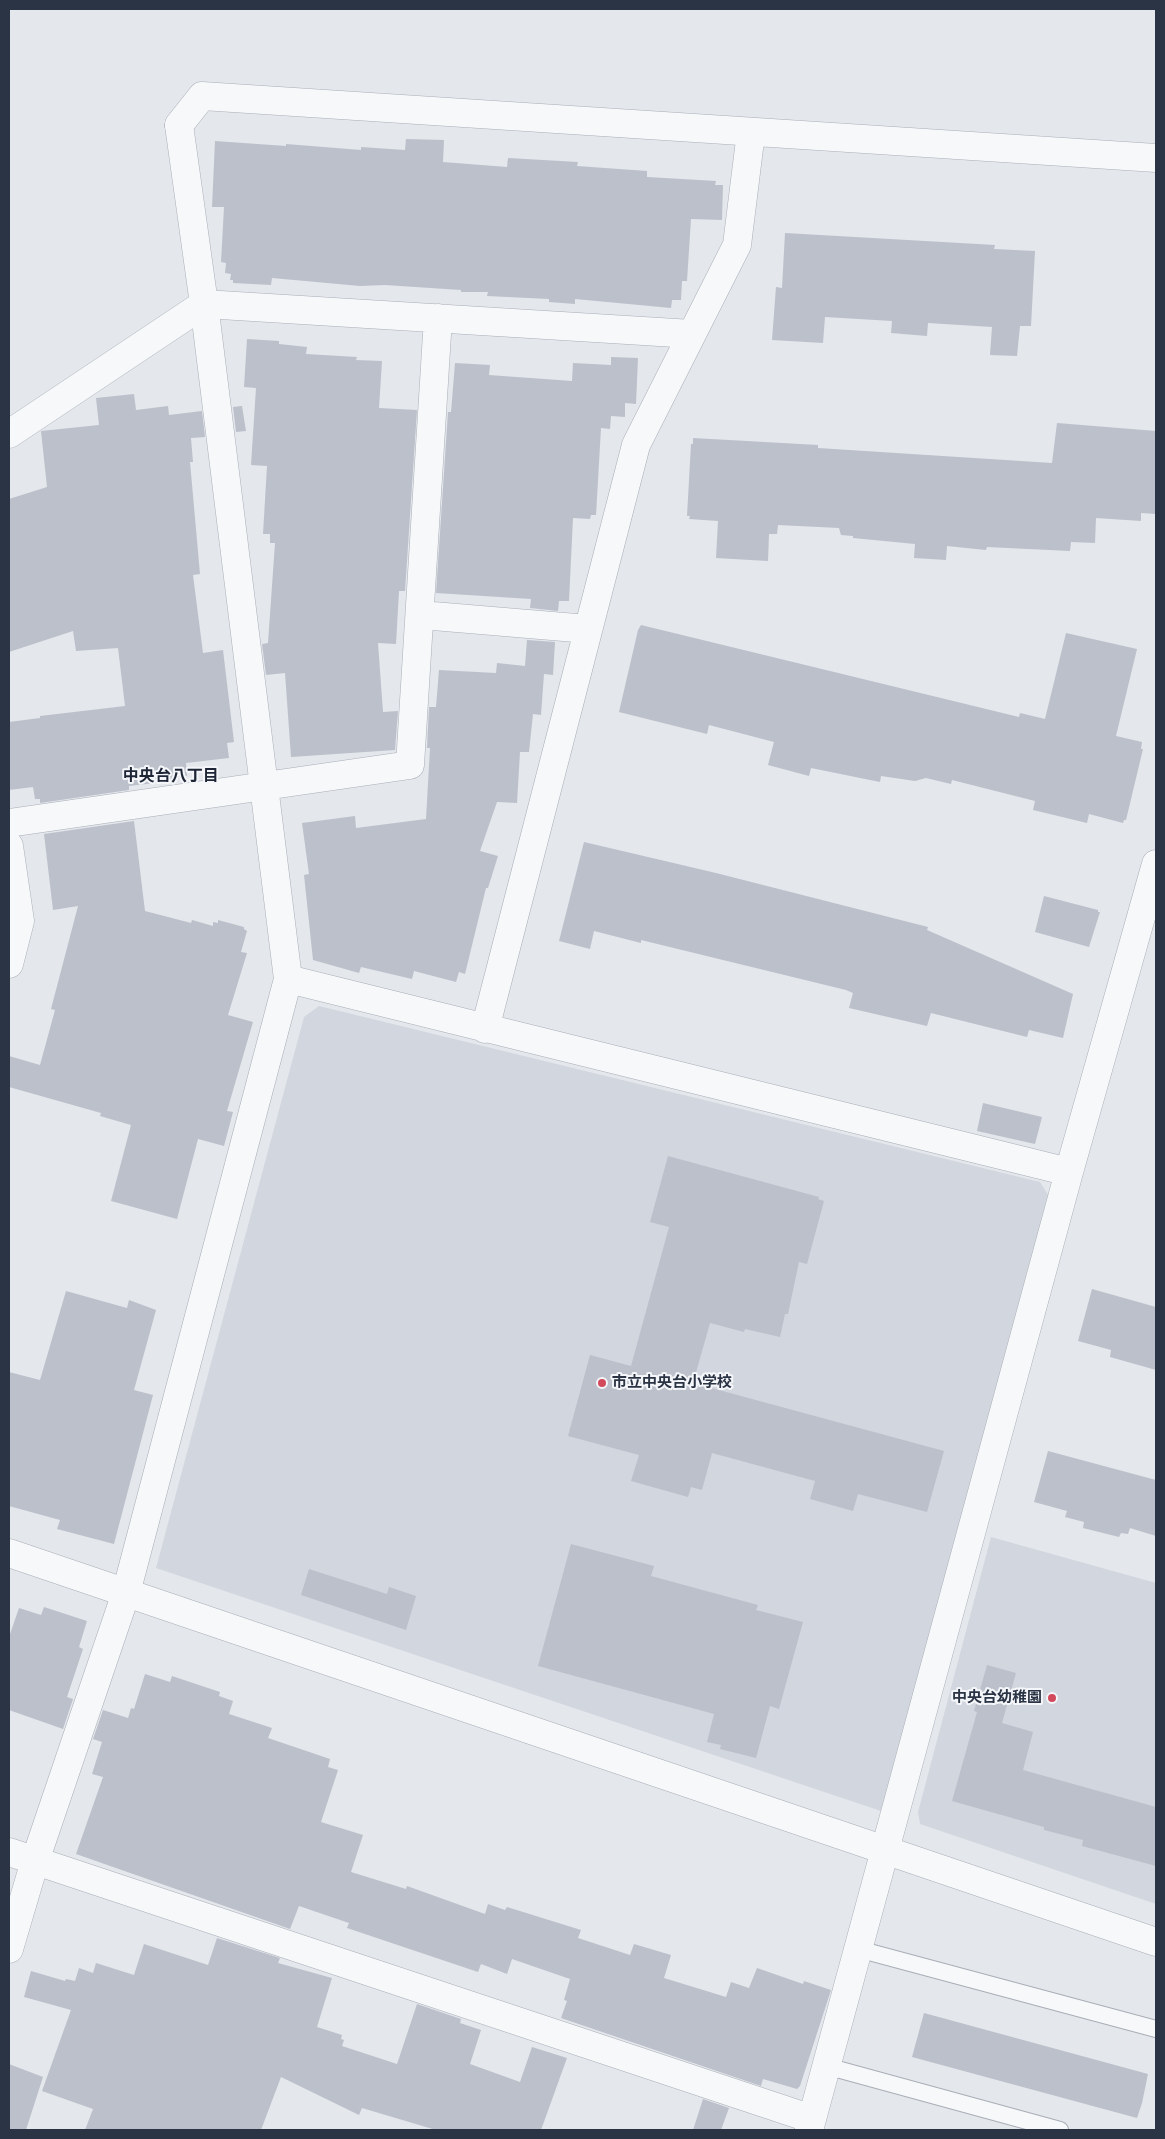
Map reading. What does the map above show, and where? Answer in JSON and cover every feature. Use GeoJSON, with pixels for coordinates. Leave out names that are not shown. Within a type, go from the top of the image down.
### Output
{"type":"FeatureCollection","features":[{"type":"Feature","properties":{"kind":"street"},"geometry":{"type":"LineString","coordinates":[[9,1949],[35,1861],[126,1593],[288,979],[204,304],[179,124],[202,96],[1156,158]]}},
{"type":"Feature","properties":{"kind":"street"},"geometry":{"type":"LineString","coordinates":[[485,1029],[636,446],[737,245],[751,132]]}},
{"type":"Feature","properties":{"kind":"street"},"geometry":{"type":"LineString","coordinates":[[9,434],[204,304],[692,334]]}},
{"type":"Feature","properties":{"kind":"street"},"geometry":{"type":"LineString","coordinates":[[9,823],[410,765],[421,614],[438,318]]}},
{"type":"Feature","properties":{"kind":"street"},"geometry":{"type":"LineString","coordinates":[[421,614],[588,629]]}},
{"type":"Feature","properties":{"kind":"street"},"geometry":{"type":"LineString","coordinates":[[9,846],[20,921],[9,964]]}},
{"type":"Feature","properties":{"kind":"street"},"geometry":{"type":"LineString","coordinates":[[9,1852],[810,2125],[1069,1172],[1156,864]]}},
{"type":"Feature","properties":{"kind":"street"},"geometry":{"type":"LineString","coordinates":[[288,979],[1069,1172]]}},
{"type":"Feature","properties":{"kind":"street"},"geometry":{"type":"LineString","coordinates":[[9,1553],[1156,1942]]}},
{"type":"Feature","properties":{"kind":"lane"},"geometry":{"type":"LineString","coordinates":[[858,1949],[1156,2030]]}},
{"type":"Feature","properties":{"kind":"lane"},"geometry":{"type":"LineString","coordinates":[[826,2066],[1060,2130]]}},
{"type":"Feature","properties":{"kind":"shaded area","name":"市立中央台小学校"},"geometry":{"type":"Polygon","coordinates":[[[319,1006],[1040,1182],[1050,1198],[881,1811],[156,1568],[304,1017],[319,1006]]]}},
{"type":"Feature","properties":{"kind":"shaded area","name":"中央台幼稚園"},"geometry":{"type":"Polygon","coordinates":[[[991,1537],[1156,1583],[1156,1904],[920,1824],[918,1812],[991,1537]]]}},
{"type":"Feature","properties":{"kind":"building"},"geometry":{"type":"Polygon","coordinates":[[[406,139],[444,140],[443,162],[507,167],[508,158],[578,162],[577,166],[647,171],[647,177],[716,181],[715,185],[723,185],[722,220],[691,219],[687,281],[682,281],[681,300],[672,300],[671,308],[575,299],[575,304],[549,302],[549,299],[487,296],[488,292],[461,292],[461,290],[385,285],[360,286],[272,278],[271,285],[233,283],[233,280],[230,280],[231,274],[225,273],[226,263],[221,262],[224,207],[212,207],[215,141],[361,150],[361,147],[405,150],[406,139]]]}},
{"type":"Feature","properties":{"kind":"building"},"geometry":{"type":"Polygon","coordinates":[[[785,233],[995,245],[994,249],[1035,251],[1031,326],[1020,326],[1017,356],[990,355],[992,327],[928,323],[927,336],[891,333],[892,321],[825,317],[823,343],[772,340],[776,287],[782,288],[785,233]]]}},
{"type":"Feature","properties":{"kind":"building"},"geometry":{"type":"Polygon","coordinates":[[[247,339],[279,341],[279,344],[307,347],[306,354],[357,357],[356,360],[382,361],[379,408],[417,410],[405,591],[399,591],[396,644],[378,643],[383,712],[398,711],[395,750],[291,757],[285,673],[266,675],[262,644],[268,643],[275,543],[270,543],[270,534],[263,534],[267,466],[251,465],[256,388],[244,387],[247,339]]]}},
{"type":"Feature","properties":{"kind":"building"},"geometry":{"type":"Polygon","coordinates":[[[611,357],[638,358],[636,404],[625,403],[625,417],[611,416],[610,429],[601,428],[596,515],[591,515],[590,519],[573,518],[569,601],[559,601],[558,611],[530,608],[531,599],[436,593],[448,412],[451,412],[455,363],[490,365],[489,375],[572,381],[573,363],[611,365],[611,357]]]}},
{"type":"Feature","properties":{"kind":"building"},"geometry":{"type":"Polygon","coordinates":[[[134,394],[136,410],[168,406],[169,415],[202,411],[205,437],[191,438],[193,462],[190,462],[200,574],[193,575],[203,653],[223,650],[234,742],[227,743],[229,758],[186,763],[187,776],[172,778],[172,781],[129,786],[129,790],[40,803],[40,799],[35,799],[33,787],[9,790],[9,722],[40,718],[40,716],[125,706],[118,648],[76,651],[73,631],[9,652],[9,499],[47,487],[41,431],[99,425],[96,398],[134,394]]]}},
{"type":"Feature","properties":{"kind":"building"},"geometry":{"type":"Polygon","coordinates":[[[242,406],[246,431],[236,432],[233,407],[242,406]]]}},
{"type":"Feature","properties":{"kind":"building"},"geometry":{"type":"Polygon","coordinates":[[[1057,423],[1156,431],[1156,514],[1141,513],[1141,521],[1096,518],[1095,543],[1071,542],[1070,551],[987,547],[986,550],[947,546],[946,560],[914,558],[915,544],[853,538],[853,536],[841,535],[839,528],[778,525],[777,534],[769,534],[768,561],[716,558],[718,521],[689,519],[690,516],[687,516],[691,444],[693,444],[693,438],[818,445],[818,448],[1052,463],[1057,423]]]}},
{"type":"Feature","properties":{"kind":"building"},"geometry":{"type":"Polygon","coordinates":[[[641,625],[1019,717],[1020,713],[1045,719],[1066,633],[1137,649],[1116,736],[1142,742],[1141,749],[1143,749],[1126,820],[1123,823],[1089,814],[1087,823],[1033,810],[1035,801],[952,780],[951,784],[926,778],[915,781],[881,776],[880,782],[811,768],[809,776],[768,765],[774,742],[709,725],[707,734],[619,712],[638,630],[641,625]]]}},
{"type":"Feature","properties":{"kind":"building"},"geometry":{"type":"Polygon","coordinates":[[[527,640],[555,642],[553,675],[544,674],[541,715],[533,714],[529,752],[520,752],[517,803],[497,802],[480,851],[498,856],[488,888],[486,888],[465,974],[459,972],[456,982],[414,971],[412,979],[361,967],[359,973],[313,960],[304,875],[309,874],[302,823],[355,816],[356,828],[426,819],[430,748],[427,748],[429,707],[436,707],[439,670],[496,673],[497,663],[525,666],[527,640]]]}},
{"type":"Feature","properties":{"kind":"building"},"geometry":{"type":"Polygon","coordinates":[[[134,821],[145,911],[191,923],[192,920],[213,926],[213,922],[218,923],[218,920],[244,927],[247,931],[241,952],[247,953],[228,1015],[253,1022],[227,1111],[233,1112],[224,1146],[198,1139],[177,1219],[111,1201],[131,1125],[100,1116],[101,1113],[9,1087],[9,1056],[40,1065],[55,1010],[51,1009],[78,906],[53,910],[44,834],[134,821]]]}},
{"type":"Feature","properties":{"kind":"building"},"geometry":{"type":"Polygon","coordinates":[[[584,842],[716,873],[928,927],[927,930],[1073,994],[1063,1038],[1029,1030],[1027,1037],[931,1013],[927,1026],[849,1008],[853,993],[846,990],[641,940],[641,943],[594,931],[590,949],[559,941],[584,842]]]}},
{"type":"Feature","properties":{"kind":"building"},"geometry":{"type":"Polygon","coordinates":[[[1044,896],[1100,912],[1089,947],[1035,932],[1044,896]]]}},
{"type":"Feature","properties":{"kind":"building"},"geometry":{"type":"Polygon","coordinates":[[[983,1103],[1042,1117],[1035,1144],[977,1131],[983,1103]]]}},
{"type":"Feature","properties":{"kind":"building"},"geometry":{"type":"Polygon","coordinates":[[[668,1156],[819,1197],[818,1199],[824,1201],[807,1264],[799,1262],[788,1314],[785,1314],[780,1337],[745,1329],[744,1332],[710,1323],[693,1383],[944,1451],[927,1512],[858,1494],[853,1511],[810,1499],[815,1481],[712,1453],[702,1490],[691,1487],[688,1497],[631,1481],[639,1455],[568,1436],[590,1355],[631,1366],[669,1227],[650,1222],[668,1156]]]}},
{"type":"Feature","properties":{"kind":"building"},"geometry":{"type":"Polygon","coordinates":[[[1092,1289],[1156,1307],[1156,1370],[1110,1357],[1111,1350],[1078,1341],[1092,1289]]]}},
{"type":"Feature","properties":{"kind":"building"},"geometry":{"type":"Polygon","coordinates":[[[66,1291],[127,1308],[129,1300],[156,1310],[134,1390],[153,1395],[114,1544],[57,1529],[60,1520],[9,1506],[9,1372],[40,1380],[66,1291]]]}},
{"type":"Feature","properties":{"kind":"building"},"geometry":{"type":"Polygon","coordinates":[[[1048,1451],[1156,1480],[1156,1536],[1130,1528],[1128,1534],[1121,1533],[1119,1537],[1083,1528],[1084,1522],[1065,1517],[1067,1511],[1034,1502],[1048,1451]]]}},
{"type":"Feature","properties":{"kind":"building"},"geometry":{"type":"Polygon","coordinates":[[[571,1544],[654,1566],[651,1576],[758,1605],[756,1610],[803,1622],[779,1709],[770,1706],[756,1758],[720,1749],[721,1745],[707,1742],[714,1714],[538,1666],[571,1544]]]}},
{"type":"Feature","properties":{"kind":"building"},"geometry":{"type":"Polygon","coordinates":[[[309,1569],[387,1594],[389,1587],[416,1596],[406,1630],[301,1595],[309,1569]]]}},
{"type":"Feature","properties":{"kind":"building"},"geometry":{"type":"Polygon","coordinates":[[[44,1607],[87,1621],[79,1647],[83,1649],[67,1697],[73,1699],[63,1729],[9,1710],[9,1637],[19,1608],[41,1615],[44,1607]]]}},
{"type":"Feature","properties":{"kind":"building"},"geometry":{"type":"Polygon","coordinates":[[[987,1665],[1016,1673],[1002,1723],[1033,1732],[1023,1770],[1156,1807],[1156,1866],[1082,1846],[1083,1840],[1044,1830],[1044,1827],[952,1801],[977,1712],[974,1711],[987,1665]]]}},
{"type":"Feature","properties":{"kind":"building"},"geometry":{"type":"Polygon","coordinates":[[[145,1674],[170,1682],[172,1676],[220,1692],[219,1696],[233,1701],[229,1714],[272,1728],[268,1738],[330,1759],[328,1767],[338,1770],[321,1822],[363,1835],[351,1872],[406,1889],[407,1886],[485,1914],[488,1904],[505,1910],[507,1907],[581,1930],[578,1938],[630,1955],[634,1944],[671,1955],[664,1978],[726,1997],[731,1982],[749,1988],[757,1968],[803,1984],[804,1981],[831,1990],[800,2086],[797,2089],[763,2079],[761,2086],[561,2018],[567,2001],[564,2000],[570,1979],[512,1959],[507,1974],[481,1964],[478,1972],[347,1928],[349,1923],[299,1906],[290,1929],[76,1854],[103,1777],[92,1774],[102,1742],[93,1739],[103,1710],[128,1718],[131,1708],[134,1709],[145,1674]]]}},
{"type":"Feature","properties":{"kind":"building"},"geometry":{"type":"Polygon","coordinates":[[[217,1938],[280,1958],[278,1963],[332,1978],[317,2027],[342,2035],[341,2039],[344,2040],[342,2046],[397,2064],[417,2004],[461,2019],[460,2023],[481,2030],[470,2064],[520,2082],[532,2047],[567,2058],[541,2130],[436,2130],[362,2108],[359,2115],[281,2077],[261,2130],[85,2130],[93,2109],[42,2091],[71,2010],[24,1997],[31,1971],[65,1981],[66,1979],[75,1981],[79,1968],[93,1973],[96,1963],[134,1975],[144,1944],[208,1965],[217,1938]]]}},
{"type":"Feature","properties":{"kind":"building"},"geometry":{"type":"Polygon","coordinates":[[[924,2013],[1148,2074],[1137,2118],[912,2057],[924,2013]]]}},
{"type":"Feature","properties":{"kind":"building"},"geometry":{"type":"Polygon","coordinates":[[[9,2064],[43,2077],[26,2130],[9,2130],[9,2064]]]}},
{"type":"Feature","properties":{"kind":"building"},"geometry":{"type":"Polygon","coordinates":[[[703,2099],[729,2108],[721,2130],[693,2130],[703,2099]]]}},
{"type":"Feature","properties":{"kind":"place","name":"市立中央台小学校"},"geometry":{"type":"Point","coordinates":[602,1383]}},
{"type":"Feature","properties":{"kind":"place","name":"中央台幼稚園"},"geometry":{"type":"Point","coordinates":[1052,1698]}},
{"type":"Feature","properties":{"kind":"district","name":"中央台八丁目"},"geometry":{"type":"Point","coordinates":[171,777]}}]}
